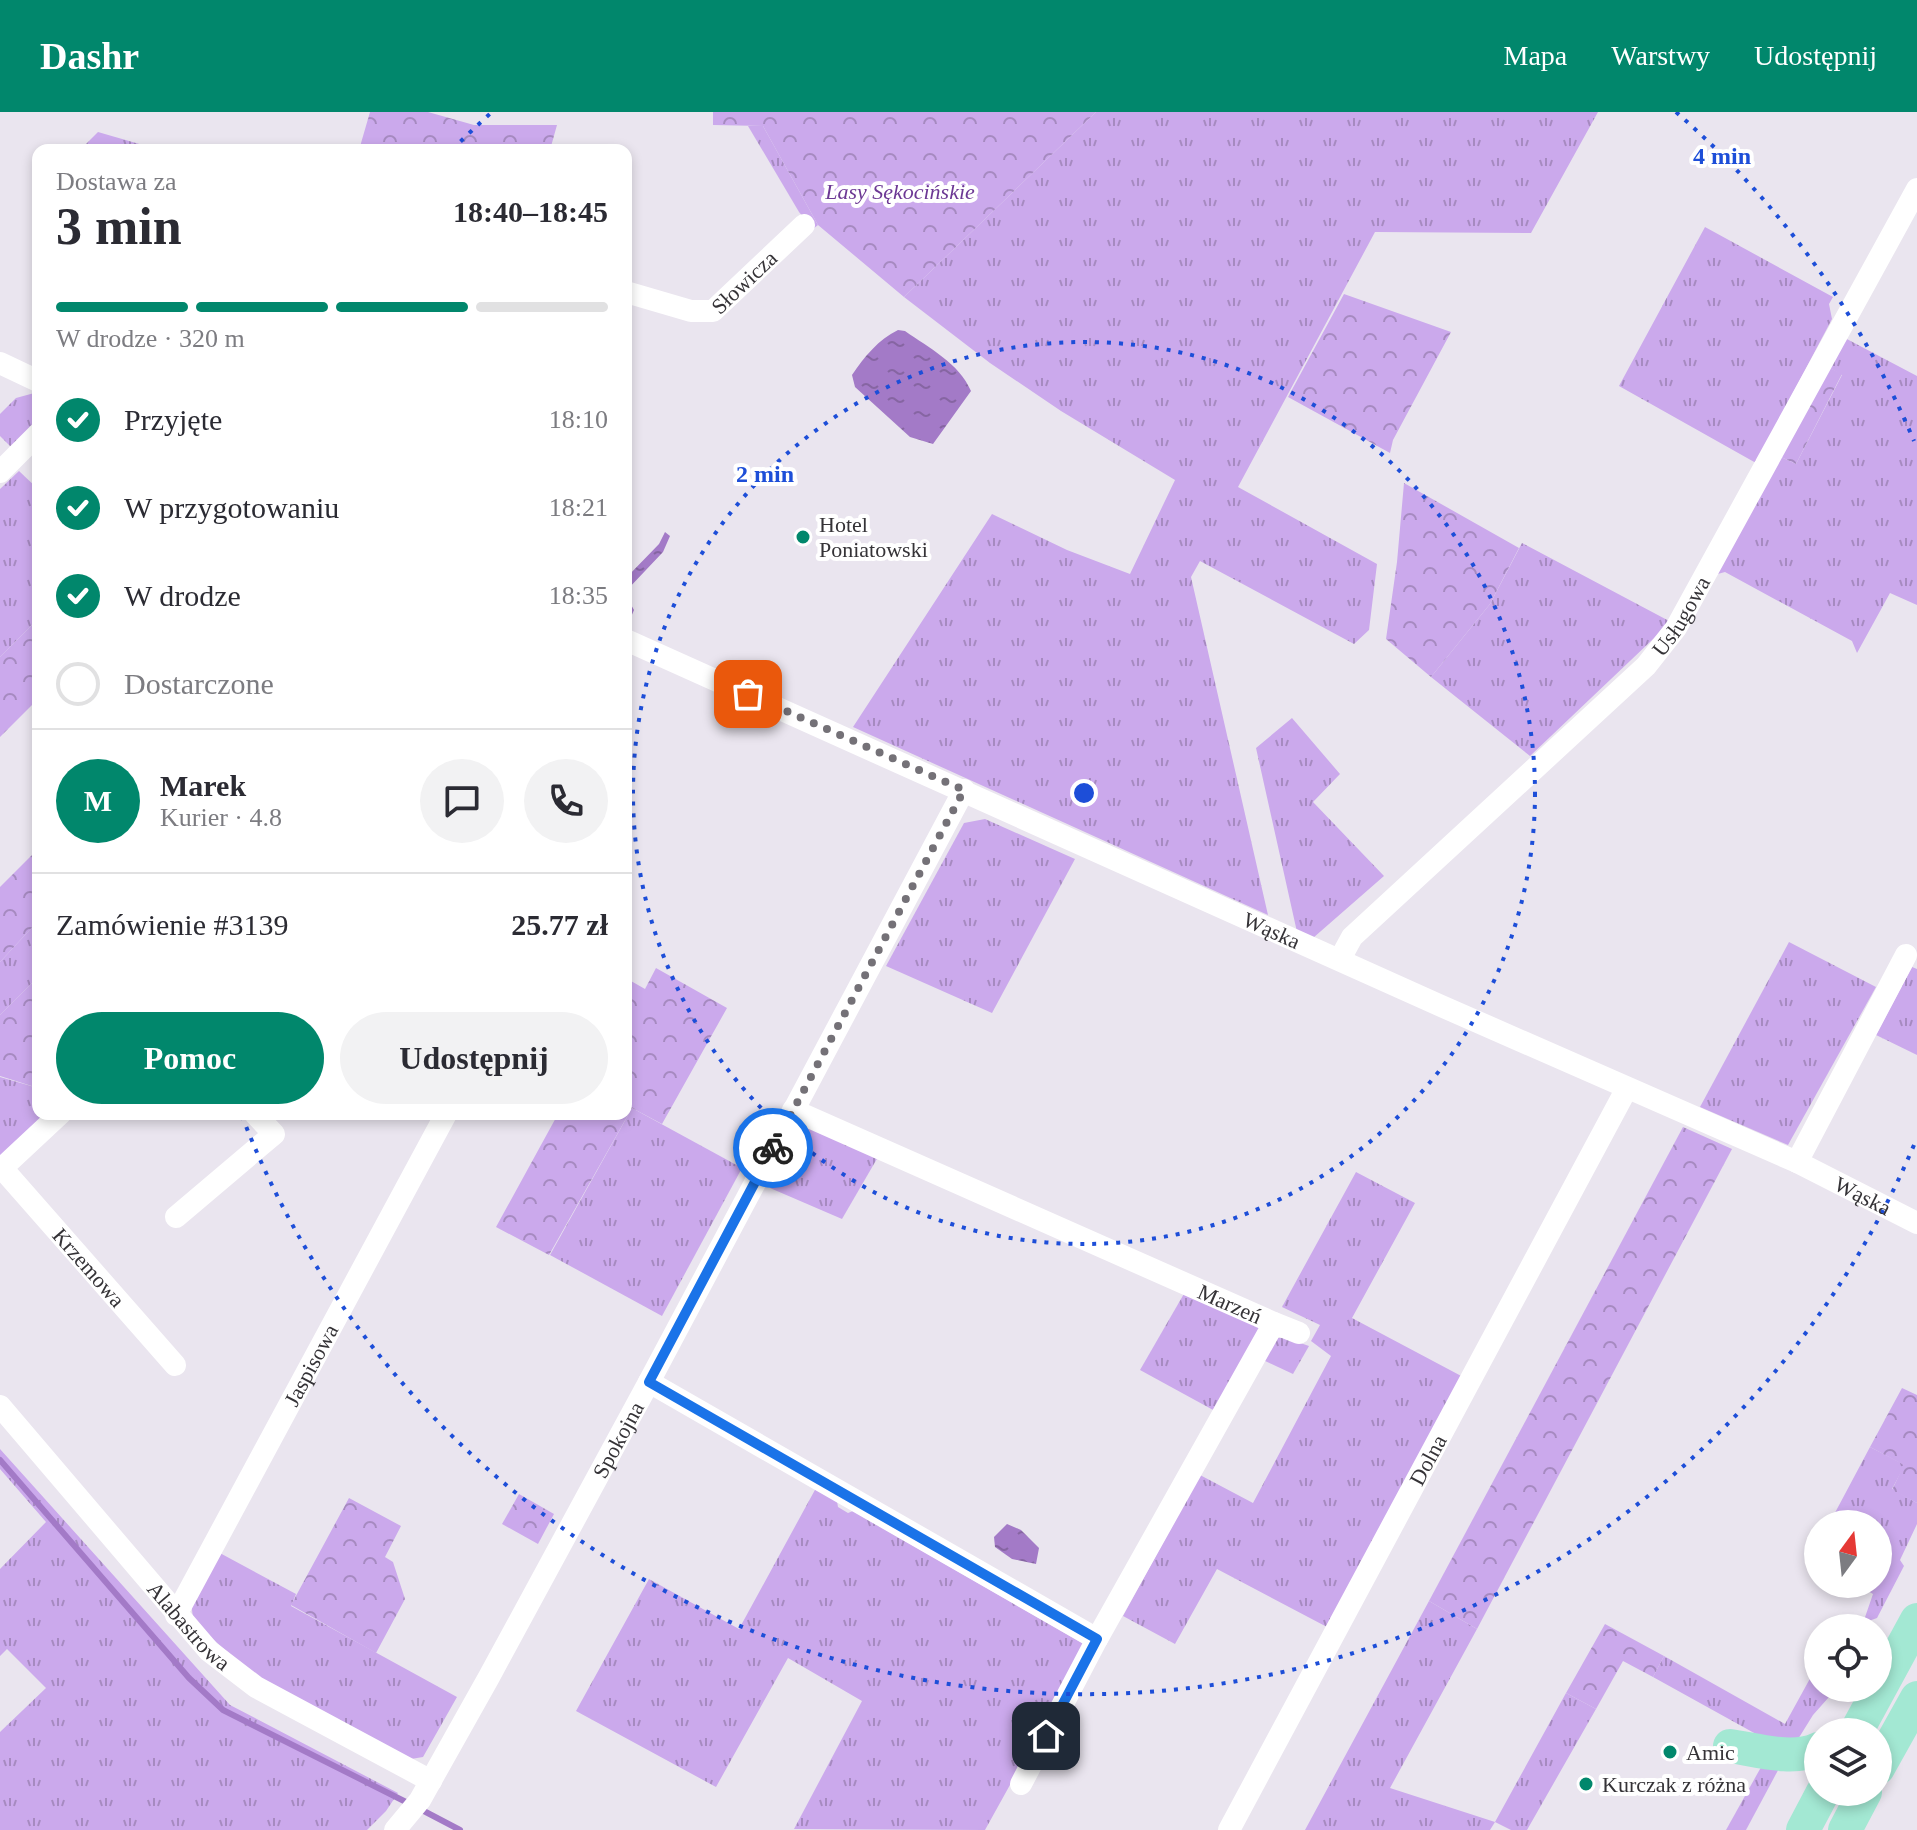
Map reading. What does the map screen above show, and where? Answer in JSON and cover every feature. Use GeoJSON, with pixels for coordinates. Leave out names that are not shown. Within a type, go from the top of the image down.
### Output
{"type":"FeatureCollection","features":[{"type":"Feature","properties":{"kind":"main road"},"geometry":{"type":"LineString","coordinates":[[1892,1666],[1917,1620]]}},
{"type":"Feature","properties":{"kind":"main road"},"geometry":{"type":"LineString","coordinates":[[1892,1743],[1917,1698]]}},
{"type":"Feature","properties":{"kind":"main road"},"geometry":{"type":"LineString","coordinates":[[1853,1718],[1868,1702]]}},
{"type":"Feature","properties":{"kind":"main road"},"geometry":{"type":"LineString","coordinates":[[1730,1746],[1804,1754]]}},
{"type":"Feature","properties":{"kind":"main road"},"geometry":{"type":"LineString","coordinates":[[1803,1830],[1816,1806]]}},
{"type":"Feature","properties":{"kind":"main road"},"geometry":{"type":"LineString","coordinates":[[1845,1830],[1858,1806]]}},
{"type":"Feature","properties":{"kind":"street","name":"Usługowa"},"geometry":{"type":"LineString","coordinates":[[1340,959],[1352,937],[1646,666],[1676,628],[1917,189]]}},
{"type":"Feature","properties":{"kind":"street","name":"Słowicza"},"geometry":{"type":"LineString","coordinates":[[632,294],[691,311],[713,311],[804,225]]}},
{"type":"Feature","properties":{"kind":"street"},"geometry":{"type":"LineString","coordinates":[[0,363],[32,378]]}},
{"type":"Feature","properties":{"kind":"street"},"geometry":{"type":"LineString","coordinates":[[0,472],[32,440]]}},
{"type":"Feature","properties":{"kind":"street","name":"Wąska"},"geometry":{"type":"LineString","coordinates":[[632,643],[1797,1162],[1917,1223]]}},
{"type":"Feature","properties":{"kind":"street","name":"Spokojna"},"geometry":{"type":"LineString","coordinates":[[411,1813],[649,1382],[964,790]]}},
{"type":"Feature","properties":{"kind":"street"},"geometry":{"type":"LineString","coordinates":[[1797,1162],[1906,955]]}},
{"type":"Feature","properties":{"kind":"street","name":"Dolna"},"geometry":{"type":"LineString","coordinates":[[1229,1830],[1627,1088]]}},
{"type":"Feature","properties":{"kind":"street","name":"Marzeń"},"geometry":{"type":"LineString","coordinates":[[793,1110],[1274,1323],[1097,1639],[1021,1784]]}},
{"type":"Feature","properties":{"kind":"street","name":"Krzemowa"},"geometry":{"type":"LineString","coordinates":[[54,1120],[1,1169],[175,1365]]}},
{"type":"Feature","properties":{"kind":"street"},"geometry":{"type":"LineString","coordinates":[[176,1217],[274,1134],[261,1120]]}},
{"type":"Feature","properties":{"kind":"street","name":"Jaspisowa"},"geometry":{"type":"LineString","coordinates":[[176,1615],[443,1120]]}},
{"type":"Feature","properties":{"kind":"street"},"geometry":{"type":"LineString","coordinates":[[1274,1323],[1299,1333]]}},
{"type":"Feature","properties":{"kind":"street"},"geometry":{"type":"LineString","coordinates":[[649,1382],[1097,1639]]}},
{"type":"Feature","properties":{"kind":"street","name":"Alabastrowa"},"geometry":{"type":"LineString","coordinates":[[0,1406],[209,1651],[411,1813]]}},
{"type":"Feature","properties":{"kind":"green space"},"geometry":{"type":"Polygon","coordinates":[[[370,112],[428,112],[474,125],[557,125],[552,144],[361,144],[370,112]]]}},
{"type":"Feature","properties":{"kind":"green space","name":"Lasy Sękocińskie"},"geometry":{"type":"Polygon","coordinates":[[[713,112],[1096,112],[904,297],[818,225],[763,126],[713,125],[713,112]]]}},
{"type":"Feature","properties":{"kind":"green space"},"geometry":{"type":"Polygon","coordinates":[[[1096,112],[1598,112],[1531,233],[1375,232],[1238,487],[1377,564],[1369,630],[1354,644],[1200,561],[1191,577],[1268,915],[853,727],[992,514],[1067,550],[1130,574],[1175,480],[1061,411],[990,363],[904,297],[1096,112]]]}},
{"type":"Feature","properties":{"kind":"green space"},"geometry":{"type":"Polygon","coordinates":[[[748,126],[763,126],[818,225],[813,229],[799,212],[748,126]]]}},
{"type":"Feature","properties":{"kind":"green space"},"geometry":{"type":"Polygon","coordinates":[[[98,132],[139,144],[86,144],[98,132]]]}},
{"type":"Feature","properties":{"kind":"green space"},"geometry":{"type":"Polygon","coordinates":[[[1705,227],[1833,297],[1829,304],[1832,319],[1756,463],[1619,386],[1705,227]]]}},
{"type":"Feature","properties":{"kind":"green space"},"geometry":{"type":"Polygon","coordinates":[[[1344,294],[1451,332],[1393,440],[1390,453],[1288,397],[1344,294]]]}},
{"type":"Feature","properties":{"kind":"green space"},"geometry":{"type":"Polygon","coordinates":[[[1843,337],[1917,376],[1917,605],[1890,593],[1857,653],[1852,641],[1725,572],[1714,575],[1781,457],[1796,464],[1842,375],[1828,367],[1843,337]]]}},
{"type":"Feature","properties":{"kind":"green space"},"geometry":{"type":"Polygon","coordinates":[[[1828,367],[1842,374],[1796,464],[1781,457],[1828,367]]]}},
{"type":"Feature","properties":{"kind":"green space"},"geometry":{"type":"Polygon","coordinates":[[[32,394],[32,429],[13,449],[0,436],[0,414],[16,398],[32,394]]]}},
{"type":"Feature","properties":{"kind":"green space"},"geometry":{"type":"Polygon","coordinates":[[[19,471],[32,483],[32,625],[0,657],[0,489],[19,471]]]}},
{"type":"Feature","properties":{"kind":"green space"},"geometry":{"type":"Polygon","coordinates":[[[1404,483],[1519,548],[1490,604],[1431,677],[1386,639],[1404,483]]]}},
{"type":"Feature","properties":{"kind":"green space"},"geometry":{"type":"Polygon","coordinates":[[[1522,543],[1671,622],[1530,756],[1431,677],[1490,604],[1522,543]]]}},
{"type":"Feature","properties":{"kind":"green space"},"geometry":{"type":"Polygon","coordinates":[[[32,625],[32,705],[0,737],[0,657],[32,625]]]}},
{"type":"Feature","properties":{"kind":"green space"},"geometry":{"type":"Polygon","coordinates":[[[1292,718],[1340,774],[1313,802],[1384,876],[1313,938],[1297,932],[1256,748],[1292,718]]]}},
{"type":"Feature","properties":{"kind":"green space"},"geometry":{"type":"Polygon","coordinates":[[[985,819],[1075,859],[992,1013],[886,966],[964,823],[985,819]]]}},
{"type":"Feature","properties":{"kind":"green space"},"geometry":{"type":"Polygon","coordinates":[[[32,855],[32,927],[0,962],[0,887],[32,855]]]}},
{"type":"Feature","properties":{"kind":"green space"},"geometry":{"type":"Polygon","coordinates":[[[32,927],[32,983],[0,1015],[0,962],[32,927]]]}},
{"type":"Feature","properties":{"kind":"green space"},"geometry":{"type":"Polygon","coordinates":[[[1789,942],[1876,987],[1788,1145],[1700,1107],[1789,942]]]}},
{"type":"Feature","properties":{"kind":"green space"},"geometry":{"type":"Polygon","coordinates":[[[1912,967],[1917,969],[1917,1055],[1876,1035],[1912,967]]]}},
{"type":"Feature","properties":{"kind":"green space"},"geometry":{"type":"Polygon","coordinates":[[[656,968],[727,1008],[662,1124],[632,1108],[632,982],[645,989],[656,968]]]}},
{"type":"Feature","properties":{"kind":"green space"},"geometry":{"type":"Polygon","coordinates":[[[32,983],[32,1086],[0,1076],[0,1015],[32,983]]]}},
{"type":"Feature","properties":{"kind":"green space"},"geometry":{"type":"Polygon","coordinates":[[[0,1077],[32,1086],[32,1120],[41,1120],[0,1160],[0,1077]]]}},
{"type":"Feature","properties":{"kind":"green space"},"geometry":{"type":"Polygon","coordinates":[[[632,1108],[742,1168],[662,1316],[550,1255],[625,1120],[632,1120],[632,1108]]]}},
{"type":"Feature","properties":{"kind":"green space"},"geometry":{"type":"Polygon","coordinates":[[[555,1120],[625,1120],[549,1255],[496,1227],[555,1120]]]}},
{"type":"Feature","properties":{"kind":"green space"},"geometry":{"type":"Polygon","coordinates":[[[812,1127],[878,1157],[842,1219],[770,1188],[800,1131],[812,1127]]]}},
{"type":"Feature","properties":{"kind":"green space"},"geometry":{"type":"Polygon","coordinates":[[[1683,1127],[1732,1149],[1477,1629],[1429,1601],[1683,1127]]]}},
{"type":"Feature","properties":{"kind":"green space"},"geometry":{"type":"Polygon","coordinates":[[[1356,1172],[1415,1203],[1352,1318],[1465,1378],[1327,1627],[1217,1569],[1175,1644],[1123,1616],[1200,1475],[1253,1503],[1331,1356],[1311,1341],[1320,1325],[1282,1307],[1356,1172]]]}},
{"type":"Feature","properties":{"kind":"green space"},"geometry":{"type":"Polygon","coordinates":[[[1185,1292],[1261,1326],[1215,1411],[1140,1370],[1185,1292]]]}},
{"type":"Feature","properties":{"kind":"green space"},"geometry":{"type":"Polygon","coordinates":[[[1278,1338],[1309,1346],[1293,1374],[1263,1360],[1278,1338]]]}},
{"type":"Feature","properties":{"kind":"green space"},"geometry":{"type":"Polygon","coordinates":[[[1902,1388],[1917,1395],[1917,1503],[1892,1490],[1904,1465],[1870,1447],[1902,1388]]]}},
{"type":"Feature","properties":{"kind":"green space"},"geometry":{"type":"Polygon","coordinates":[[[1870,1447],[1905,1465],[1892,1489],[1917,1503],[1917,1524],[1900,1560],[1904,1566],[1892,1589],[1892,1510],[1836,1510],[1870,1447]]]}},
{"type":"Feature","properties":{"kind":"green space"},"geometry":{"type":"Polygon","coordinates":[[[0,1449],[230,1705],[398,1793],[386,1811],[367,1830],[0,1830],[0,1732],[46,1688],[7,1649],[0,1656],[0,1569],[46,1522],[0,1469],[0,1449]]]}},
{"type":"Feature","properties":{"kind":"green space"},"geometry":{"type":"Polygon","coordinates":[[[816,1488],[837,1501],[838,1507],[848,1513],[853,1511],[1087,1646],[985,1830],[794,1829],[862,1701],[788,1658],[716,1787],[576,1711],[649,1579],[739,1629],[816,1488]]]}},
{"type":"Feature","properties":{"kind":"green space"},"geometry":{"type":"Polygon","coordinates":[[[519,1494],[554,1514],[538,1544],[502,1524],[519,1494]]]}},
{"type":"Feature","properties":{"kind":"green space"},"geometry":{"type":"Polygon","coordinates":[[[349,1498],[401,1526],[385,1557],[393,1562],[405,1599],[376,1653],[291,1605],[349,1498]]]}},
{"type":"Feature","properties":{"kind":"green space"},"geometry":{"type":"Polygon","coordinates":[[[218,1552],[296,1594],[291,1606],[457,1697],[423,1757],[405,1760],[253,1674],[208,1635],[193,1618],[191,1602],[218,1552]]]}},
{"type":"Feature","properties":{"kind":"green space"},"geometry":{"type":"Polygon","coordinates":[[[1872,1598],[1887,1598],[1879,1614],[1866,1614],[1872,1598]]]}},
{"type":"Feature","properties":{"kind":"green space"},"geometry":{"type":"Polygon","coordinates":[[[1429,1601],[1477,1629],[1390,1788],[1495,1822],[1490,1830],[1305,1830],[1429,1601]]]}},
{"type":"Feature","properties":{"kind":"green space"},"geometry":{"type":"Polygon","coordinates":[[[1605,1624],[1664,1656],[1653,1677],[1623,1661],[1596,1709],[1566,1693],[1605,1624]]]}},
{"type":"Feature","properties":{"kind":"green space"},"geometry":{"type":"Polygon","coordinates":[[[1664,1656],[1785,1724],[1804,1689],[1804,1702],[1825,1702],[1811,1718],[1804,1718],[1804,1730],[1795,1744],[1774,1744],[1653,1677],[1664,1656]]]}},
{"type":"Feature","properties":{"kind":"green space"},"geometry":{"type":"Polygon","coordinates":[[[1566,1693],[1596,1709],[1527,1830],[1511,1830],[1495,1822],[1566,1693]]]}},
{"type":"Feature","properties":{"kind":"green space"},"geometry":{"type":"Polygon","coordinates":[[[1765,1760],[1783,1761],[1746,1830],[1726,1830],[1765,1760]]]}},
{"type":"Feature","properties":{"kind":"water"},"geometry":{"type":"Polygon","coordinates":[[[898,330],[905,331],[942,357],[959,372],[971,391],[933,444],[910,437],[855,387],[852,375],[862,361],[878,344],[898,330]]]}},
{"type":"Feature","properties":{"kind":"water"},"geometry":{"type":"Polygon","coordinates":[[[665,532],[670,536],[663,552],[632,585],[632,572],[659,544],[665,532]]]}},
{"type":"Feature","properties":{"kind":"water"},"geometry":{"type":"Polygon","coordinates":[[[1007,1524],[1021,1530],[1039,1548],[1036,1564],[1012,1559],[995,1547],[994,1537],[1007,1524]]]}},
{"type":"Feature","properties":{"kind":"waterway"},"geometry":{"type":"LineString","coordinates":[[0,1460],[189,1678],[223,1710],[410,1804]]}},
{"type":"Feature","properties":{"kind":"waterway"},"geometry":{"type":"LineString","coordinates":[[420,1809],[460,1830]]}},
{"type":"Feature","properties":{"kind":"way so far"},"geometry":{"type":"LineString","coordinates":[[748,694],[964,790],[773,1148]]}},
{"type":"Feature","properties":{"kind":"place","name":"Hotel Poniatowski"},"geometry":{"type":"Point","coordinates":[803,537]}},
{"type":"Feature","properties":{"kind":"place","name":"Amic"},"geometry":{"type":"Point","coordinates":[1670,1752]}},
{"type":"Feature","properties":{"kind":"place","name":"Kurczak z różna"},"geometry":{"type":"Point","coordinates":[1586,1784]}},
{"type":"Feature","properties":{"kind":"route"},"geometry":{"type":"LineString","coordinates":[[773,1148],[649,1382],[1097,1639],[1046,1736]]}}]}
